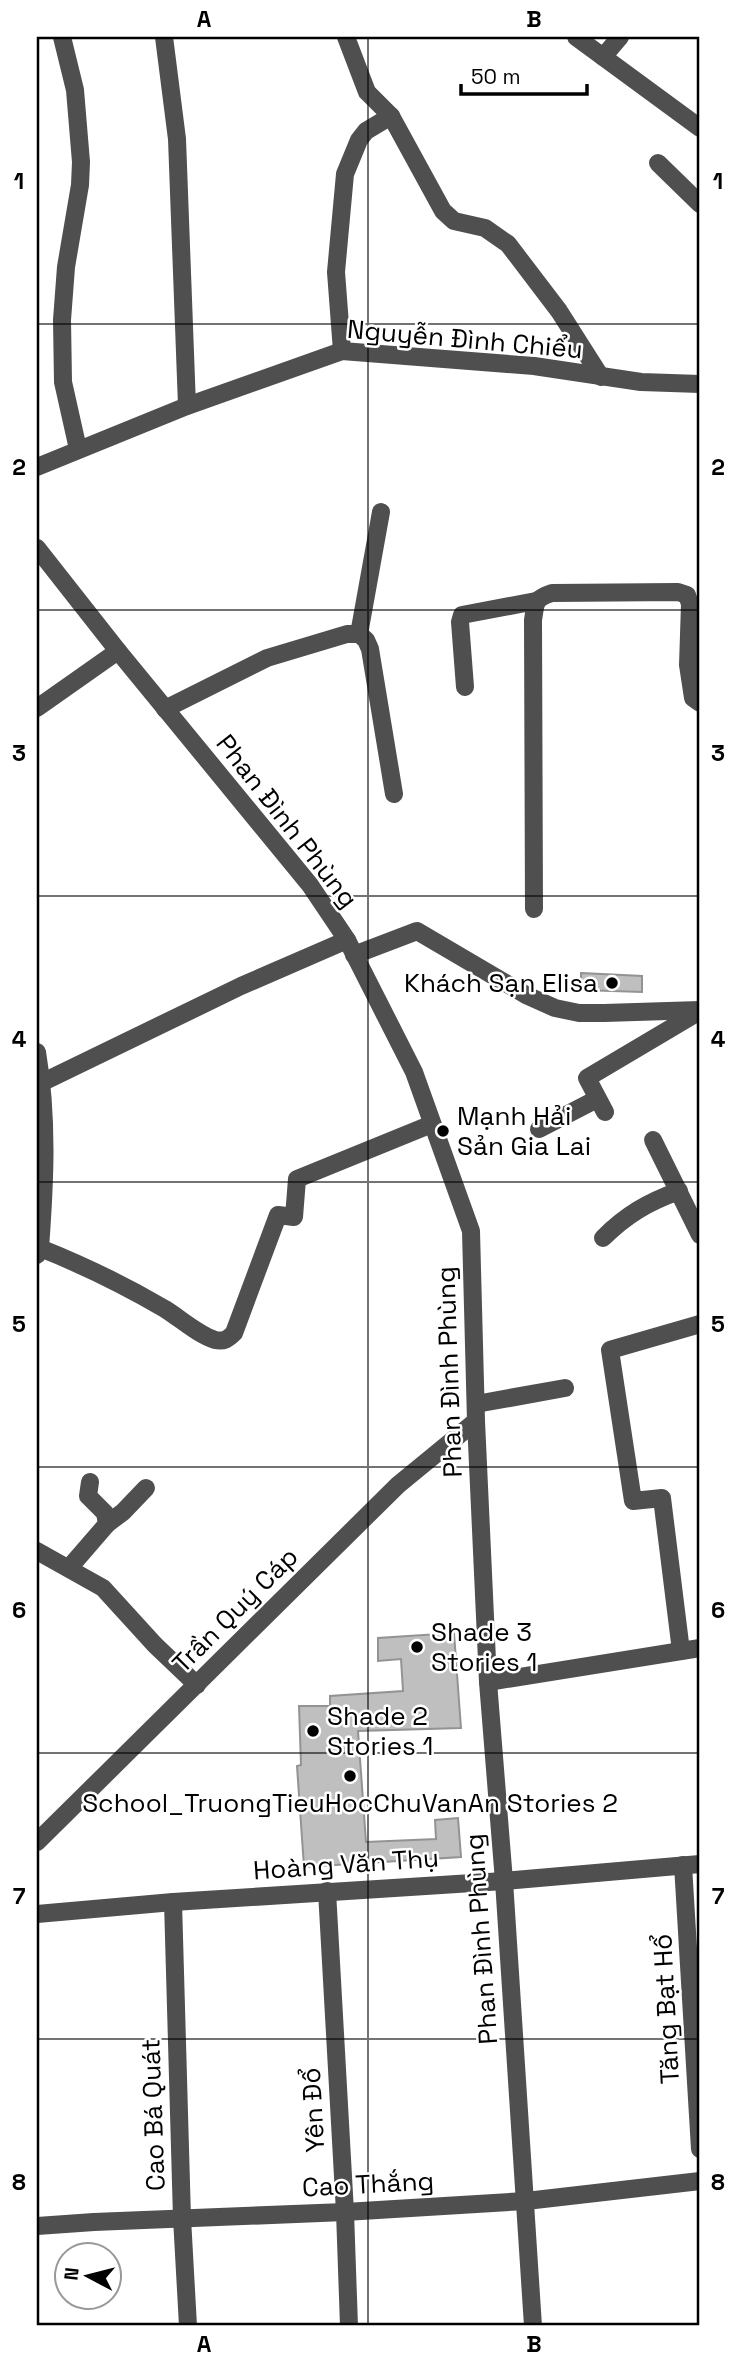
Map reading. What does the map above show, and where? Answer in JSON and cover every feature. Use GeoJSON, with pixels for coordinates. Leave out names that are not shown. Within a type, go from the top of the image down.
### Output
{"type":"FeatureCollection","features":[{"type":"Feature","properties":{"kind":"street"},"geometry":{"type":"LineString","coordinates":[[62,37],[75,90],[81,162],[80,185],[66,267],[62,320],[63,382],[78,449]]}},
{"type":"Feature","properties":{"kind":"street"},"geometry":{"type":"LineString","coordinates":[[164,37],[177,139],[187,406]]}},
{"type":"Feature","properties":{"kind":"street"},"geometry":{"type":"LineString","coordinates":[[346,37],[367,92],[391,116],[448,217],[485,228],[508,244],[559,311],[601,377]]}},
{"type":"Feature","properties":{"kind":"street"},"geometry":{"type":"LineString","coordinates":[[576,37],[700,128]]}},
{"type":"Feature","properties":{"kind":"street"},"geometry":{"type":"LineString","coordinates":[[603,57],[620,37]]}},
{"type":"Feature","properties":{"kind":"street"},"geometry":{"type":"LineString","coordinates":[[342,351],[336,272],[345,174],[359,140],[366,131],[391,116]]}},
{"type":"Feature","properties":{"kind":"street"},"geometry":{"type":"LineString","coordinates":[[658,163],[700,204]]}},
{"type":"Feature","properties":{"kind":"street","name":"Nguyễn Đình Chiểu"},"geometry":{"type":"LineString","coordinates":[[37,467],[187,406],[342,351],[534,366],[641,382],[700,384]]}},
{"type":"Feature","properties":{"kind":"street"},"geometry":{"type":"LineString","coordinates":[[359,634],[381,512]]}},
{"type":"Feature","properties":{"kind":"street","name":"Phan Đình Phùng"},"geometry":{"type":"LineString","coordinates":[[37,548],[310,885],[351,947],[414,1072],[471,1231],[488,1682],[533,2326]]}},
{"type":"Feature","properties":{"kind":"street"},"geometry":{"type":"LineString","coordinates":[[464,687],[460,622],[462,615],[536,601],[552,593],[678,592],[687,595],[690,604],[688,664],[693,698],[700,703]]}},
{"type":"Feature","properties":{"kind":"street"},"geometry":{"type":"LineString","coordinates":[[534,909],[533,620],[536,601]]}},
{"type":"Feature","properties":{"kind":"street"},"geometry":{"type":"LineString","coordinates":[[165,709],[267,658],[359,634],[370,649],[394,794]]}},
{"type":"Feature","properties":{"kind":"street"},"geometry":{"type":"LineString","coordinates":[[37,708],[118,651]]}},
{"type":"Feature","properties":{"kind":"street"},"geometry":{"type":"LineString","coordinates":[[41,1083],[242,986],[351,947],[417,930],[526,995],[555,1008],[579,1013],[700,1010]]}},
{"type":"Feature","properties":{"kind":"street"},"geometry":{"type":"LineString","coordinates":[[539,1129],[601,1105],[587,1078],[700,1010]]}},
{"type":"Feature","properties":{"kind":"street"},"geometry":{"type":"LineString","coordinates":[[37,1052],[45,1110],[46,1171],[38,1251],[101,1273],[166,1310],[206,1337],[219,1341],[227,1340],[234,1334],[278,1215],[294,1217],[297,1179],[432,1124]]}},
{"type":"Feature","properties":{"kind":"street"},"geometry":{"type":"LineString","coordinates":[[653,1140],[700,1236]]}},
{"type":"Feature","properties":{"kind":"street"},"geometry":{"type":"LineString","coordinates":[[603,1238],[637,1209],[654,1199],[678,1191]]}},
{"type":"Feature","properties":{"kind":"street"},"geometry":{"type":"LineString","coordinates":[[681,1651],[662,1498],[633,1501],[610,1350],[700,1324]]}},
{"type":"Feature","properties":{"kind":"street"},"geometry":{"type":"LineString","coordinates":[[476,1413],[565,1388]]}},
{"type":"Feature","properties":{"kind":"street","name":"Trần Quý Cáp"},"geometry":{"type":"LineString","coordinates":[[37,1842],[398,1485],[476,1413]]}},
{"type":"Feature","properties":{"kind":"street"},"geometry":{"type":"LineString","coordinates":[[90,1482],[88,1496],[105,1513],[107,1524]]}},
{"type":"Feature","properties":{"kind":"street"},"geometry":{"type":"LineString","coordinates":[[69,1568],[107,1524],[146,1489]]}},
{"type":"Feature","properties":{"kind":"street"},"geometry":{"type":"LineString","coordinates":[[37,1551],[103,1588],[155,1646],[197,1685]]}},
{"type":"Feature","properties":{"kind":"street"},"geometry":{"type":"LineString","coordinates":[[488,1682],[700,1648]]}},
{"type":"Feature","properties":{"kind":"street","name":"Hoàng Văn Thụ"},"geometry":{"type":"LineString","coordinates":[[37,1914],[327,1891],[504,1881],[692,1864]]}},
{"type":"Feature","properties":{"kind":"street","name":"Tăng Bạt Hổ"},"geometry":{"type":"LineString","coordinates":[[692,1864],[700,2149]]}},
{"type":"Feature","properties":{"kind":"street","name":"Yên Đổ"},"geometry":{"type":"LineString","coordinates":[[327,1891],[349,2326]]}},
{"type":"Feature","properties":{"kind":"street","name":"Cao Bá Quát"},"geometry":{"type":"LineString","coordinates":[[173,1902],[182,2218],[188,2326]]}},
{"type":"Feature","properties":{"kind":"street","name":"Cao Thắng"},"geometry":{"type":"LineString","coordinates":[[37,2227],[526,2201],[700,2180]]}},
{"type":"Feature","properties":{"kind":"building","name":"Khách Sạn Elisa"},"geometry":{"type":"Polygon","coordinates":[[[581,973],[642,976],[642,992],[581,990],[581,973]]]}},
{"type":"Feature","properties":{"kind":"building","name":"School_TruongTieuHocChuVanAn Stories 2"},"geometry":{"type":"Polygon","coordinates":[[[454,1633],[461,1728],[358,1731],[366,1842],[436,1839],[435,1820],[458,1818],[461,1857],[304,1867],[297,1766],[301,1765],[299,1706],[330,1706],[330,1696],[403,1691],[401,1659],[378,1661],[378,1638],[454,1633]]]}},
{"type":"Feature","properties":{"kind":"place","name":"Khách Sạn Elisa"},"geometry":{"type":"Point","coordinates":[612,983]}},
{"type":"Feature","properties":{"kind":"place","name":"Mạnh Hải Sản Gia Lai"},"geometry":{"type":"Point","coordinates":[443,1131]}},
{"type":"Feature","properties":{"kind":"place","name":"Shade 3 Stories 1"},"geometry":{"type":"Point","coordinates":[417,1647]}},
{"type":"Feature","properties":{"kind":"place","name":"Shade 2 Stories 1"},"geometry":{"type":"Point","coordinates":[313,1731]}},
{"type":"Feature","properties":{"kind":"place","name":"School_TruongTieuHocChuVanAn Stories 2"},"geometry":{"type":"Point","coordinates":[350,1776]}}]}
